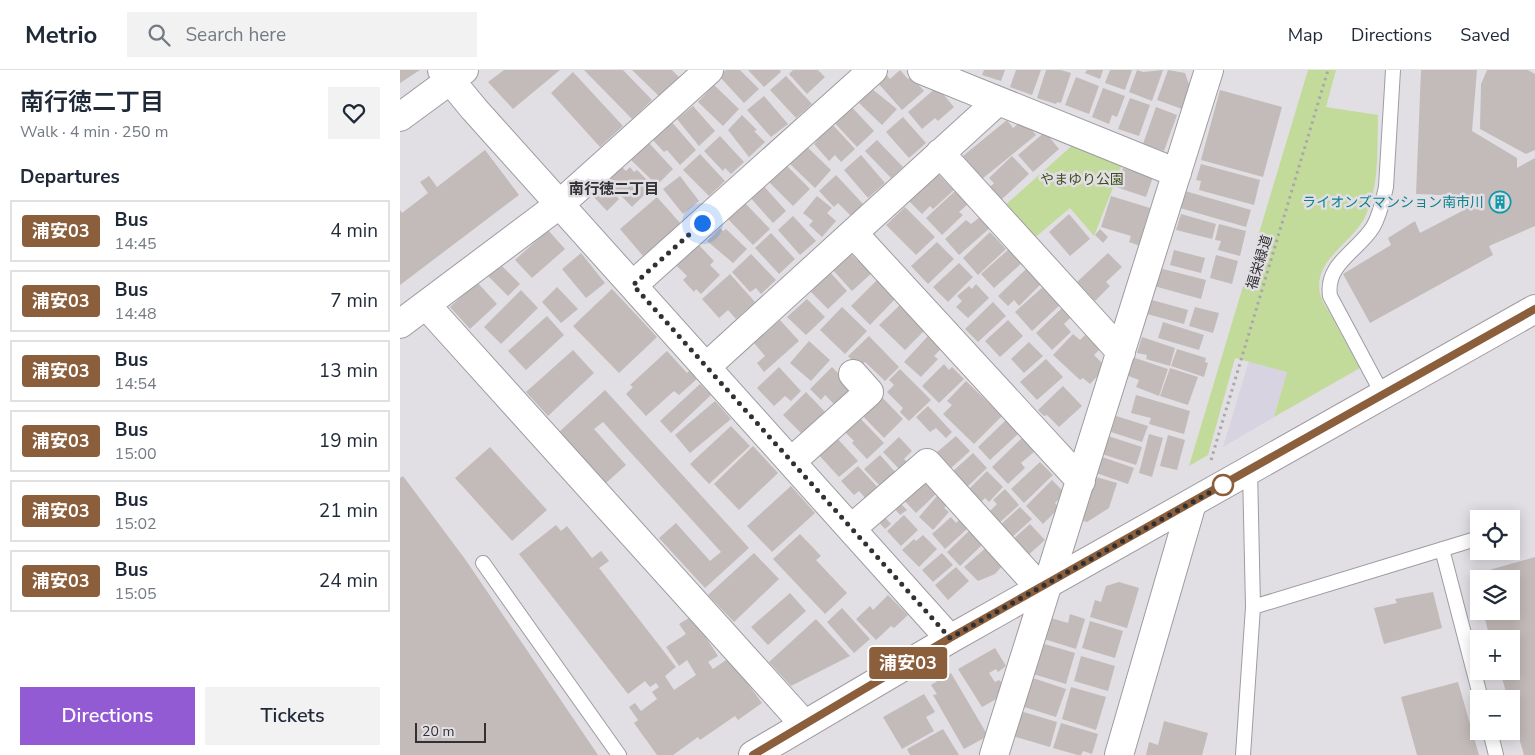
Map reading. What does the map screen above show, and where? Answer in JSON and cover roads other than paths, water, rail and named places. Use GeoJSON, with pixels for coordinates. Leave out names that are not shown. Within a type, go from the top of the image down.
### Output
{"type":"FeatureCollection","features":[{"type":"Feature","properties":{"kind":"street"},"geometry":{"type":"LineString","coordinates":[[400,324],[560,204],[710,70]]}},
{"type":"Feature","properties":{"kind":"street"},"geometry":{"type":"LineString","coordinates":[[633,285],[873,70]]}},
{"type":"Feature","properties":{"kind":"street"},"geometry":{"type":"LineString","coordinates":[[922,70],[1177,173]]}},
{"type":"Feature","properties":{"kind":"street"},"geometry":{"type":"LineString","coordinates":[[994,755],[1045,585],[1081,481],[1208,70]]}},
{"type":"Feature","properties":{"kind":"street"},"geometry":{"type":"LineString","coordinates":[[400,117],[452,73],[560,204],[950,638]]}},
{"type":"Feature","properties":{"kind":"street"},"geometry":{"type":"LineString","coordinates":[[706,367],[998,101]]}},
{"type":"Feature","properties":{"kind":"street"},"geometry":{"type":"LineString","coordinates":[[940,154],[1121,352]]}},
{"type":"Feature","properties":{"kind":"street"},"geometry":{"type":"LineString","coordinates":[[853,233],[1081,481]]}},
{"type":"Feature","properties":{"kind":"street"},"geometry":{"type":"LineString","coordinates":[[426,304],[804,724]]}},
{"type":"Feature","properties":{"kind":"street"},"geometry":{"type":"LineString","coordinates":[[753,755],[950,638],[1535,309]]}},
{"type":"Feature","properties":{"kind":"street"},"geometry":{"type":"LineString","coordinates":[[792,461],[869,392],[853,374]]}},
{"type":"Feature","properties":{"kind":"street"},"geometry":{"type":"LineString","coordinates":[[852,528],[927,463],[1045,585]]}},
{"type":"Feature","properties":{"kind":"street"},"geometry":{"type":"LineString","coordinates":[[1119,755],[1192,503]]}},
{"type":"Feature","properties":{"kind":"lane"},"geometry":{"type":"LineString","coordinates":[[1383,395],[1330,296],[1328,287],[1334,269],[1373,227],[1383,202],[1386,187],[1392,70]]}},
{"type":"Feature","properties":{"kind":"lane"},"geometry":{"type":"LineString","coordinates":[[1243,755],[1252,607],[1250,470]]}},
{"type":"Feature","properties":{"kind":"lane"},"geometry":{"type":"LineString","coordinates":[[1252,607],[1470,541]]}},
{"type":"Feature","properties":{"kind":"lane"},"geometry":{"type":"LineString","coordinates":[[1442,549],[1479,690]]}},
{"type":"Feature","properties":{"kind":"lane"},"geometry":{"type":"LineString","coordinates":[[483,563],[619,755]]}},
{"type":"Feature","properties":{"kind":"lane"},"geometry":{"type":"LineString","coordinates":[[1492,740],[1496,755]]}},
{"type":"Feature","properties":{"kind":"place","name":"ライオンズマンション南市川"},"geometry":{"type":"Point","coordinates":[1500,202]}},
{"type":"Feature","properties":{"kind":"district","name":"南行徳二丁目"},"geometry":{"type":"Point","coordinates":[614,189]}},
{"type":"Feature","properties":{"kind":"park label","name":"やまゆり公園"},"geometry":{"type":"Point","coordinates":[1082,179]}}]}
